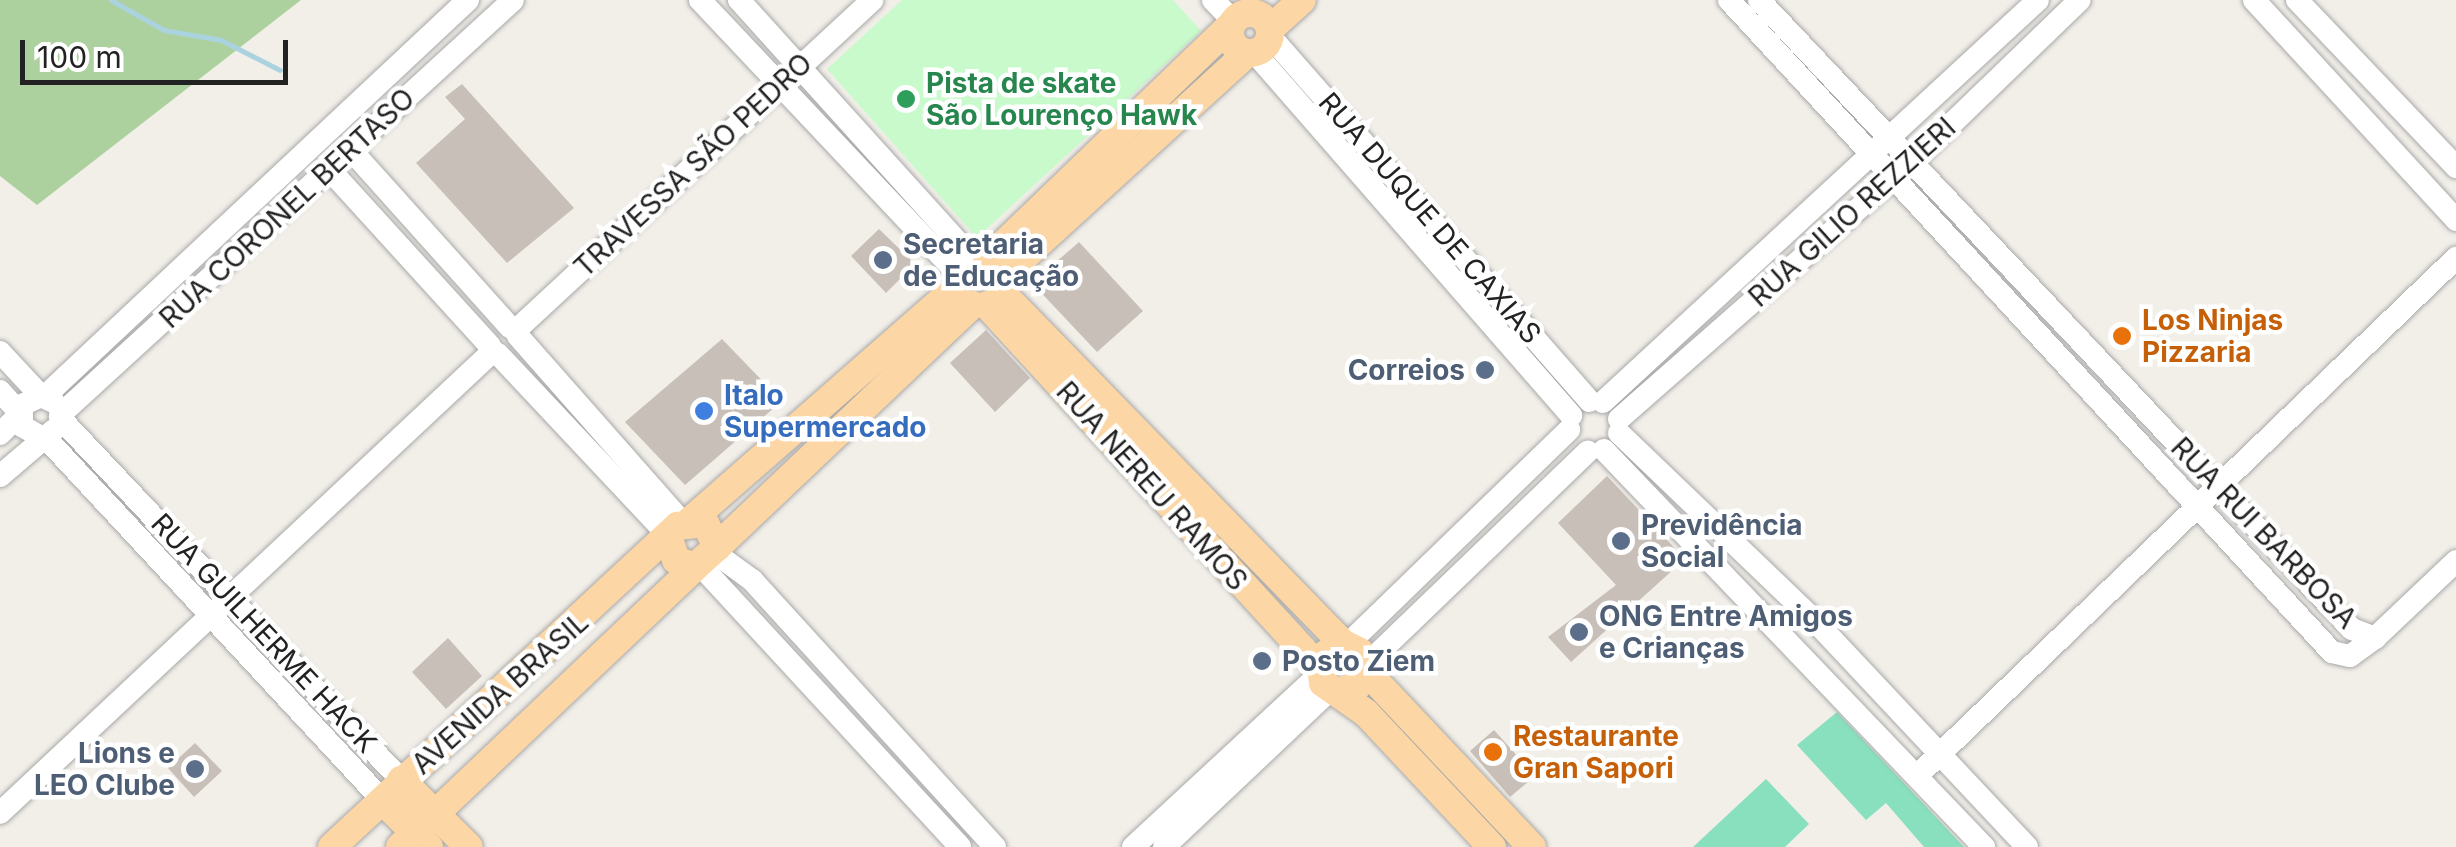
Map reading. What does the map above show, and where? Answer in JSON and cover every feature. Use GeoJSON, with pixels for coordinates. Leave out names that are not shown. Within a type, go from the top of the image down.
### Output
{"type":"FeatureCollection","features":[{"type":"Feature","properties":{"kind":"main road","name":"AVENIDA BRASIL"},"geometry":{"type":"LineString","coordinates":[[415,842],[437,812],[707,558],[979,282],[1250,24],[1302,0]]}},
{"type":"Feature","properties":{"kind":"main road","name":"AVENIDA BRASIL"},"geometry":{"type":"LineString","coordinates":[[332,847],[679,530],[979,282]]}},
{"type":"Feature","properties":{"kind":"main road","name":"RUA NEREU RAMOS"},"geometry":{"type":"LineString","coordinates":[[979,282],[1355,656],[1532,847]]}},
{"type":"Feature","properties":{"kind":"main road","name":"RUA NEREU RAMOS"},"geometry":{"type":"LineString","coordinates":[[979,282],[1327,680],[1492,847]]}},
{"type":"Feature","properties":{"kind":"main road"},"geometry":{"type":"LineString","coordinates":[[710,528],[707,558],[676,560],[679,530],[710,528]]}},
{"type":"Feature","properties":{"kind":"main road"},"geometry":{"type":"LineString","coordinates":[[1325,650],[1355,656],[1357,686],[1327,680],[1325,650]]}},
{"type":"Feature","properties":{"kind":"main road","name":"RUA GUILHERME HACK"},"geometry":{"type":"LineString","coordinates":[[392,791],[437,812],[469,847]]}},
{"type":"Feature","properties":{"kind":"main road","name":"RUA GUILHERME HACK"},"geometry":{"type":"LineString","coordinates":[[392,791],[415,842]]}},
{"type":"Feature","properties":{"kind":"street","name":"RUA CORONEL BERTASO"},"geometry":{"type":"LineString","coordinates":[[48,416],[184,304],[513,0]]}},
{"type":"Feature","properties":{"kind":"street","name":"RUA NEREU RAMOS"},"geometry":{"type":"LineString","coordinates":[[700,0],[854,165],[979,282]]}},
{"type":"Feature","properties":{"kind":"street","name":"RUA NEREU RAMOS"},"geometry":{"type":"LineString","coordinates":[[739,0],[877,147],[979,282]]}},
{"type":"Feature","properties":{"kind":"street","name":"TRAVESSA SÃO PEDRO"},"geometry":{"type":"LineString","coordinates":[[494,351],[514,352],[514,331],[872,0]]}},
{"type":"Feature","properties":{"kind":"street","name":"RUA DUQUE DE CAXIAS"},"geometry":{"type":"LineString","coordinates":[[1212,0],[1250,24],[1595,425],[1984,847]]}},
{"type":"Feature","properties":{"kind":"street","name":"RUA RUI BARBOSA"},"geometry":{"type":"LineString","coordinates":[[1729,0],[2216,484],[2352,629],[2375,638]]}},
{"type":"Feature","properties":{"kind":"street","name":"RUA RUI BARBOSA"},"geometry":{"type":"LineString","coordinates":[[1759,0],[1880,146]]}},
{"type":"Feature","properties":{"kind":"street","name":"RUA GILIO REZZIERI"},"geometry":{"type":"LineString","coordinates":[[1355,656],[1880,146],[2038,0]]}},
{"type":"Feature","properties":{"kind":"street","name":"RUA GILIO REZZIERI"},"geometry":{"type":"LineString","coordinates":[[1595,425],[1903,170],[2080,0]]}},
{"type":"Feature","properties":{"kind":"street"},"geometry":{"type":"LineString","coordinates":[[2254,0],[2456,220]]}},
{"type":"Feature","properties":{"kind":"street"},"geometry":{"type":"LineString","coordinates":[[2298,0],[2456,167]]}},
{"type":"Feature","properties":{"kind":"street","name":"RUA CORONEL BERTASO"},"geometry":{"type":"LineString","coordinates":[[0,476],[164,281],[464,3]]}},
{"type":"Feature","properties":{"kind":"street"},"geometry":{"type":"LineString","coordinates":[[464,3],[480,30]]}},
{"type":"Feature","properties":{"kind":"street"},"geometry":{"type":"LineString","coordinates":[[2370,124],[2395,101]]}},
{"type":"Feature","properties":{"kind":"street"},"geometry":{"type":"LineString","coordinates":[[854,165],[877,147]]}},
{"type":"Feature","properties":{"kind":"street"},"geometry":{"type":"LineString","coordinates":[[350,150],[514,331],[679,530]]}},
{"type":"Feature","properties":{"kind":"street"},"geometry":{"type":"LineString","coordinates":[[330,169],[494,351],[679,530]]}},
{"type":"Feature","properties":{"kind":"street","name":"RUA RUI BARBOSA"},"geometry":{"type":"LineString","coordinates":[[1903,170],[2338,656],[2375,638]]}},
{"type":"Feature","properties":{"kind":"street"},"geometry":{"type":"LineString","coordinates":[[1916,776],[2197,501],[2456,258]]}},
{"type":"Feature","properties":{"kind":"street"},"geometry":{"type":"LineString","coordinates":[[164,281],[184,304]]}},
{"type":"Feature","properties":{"kind":"street"},"geometry":{"type":"LineString","coordinates":[[0,812],[494,351]]}},
{"type":"Feature","properties":{"kind":"street","name":"RUA GUILHERME HACK"},"geometry":{"type":"LineString","coordinates":[[0,352],[210,618],[392,791]]}},
{"type":"Feature","properties":{"kind":"street"},"geometry":{"type":"LineString","coordinates":[[0,391],[20,414],[30,434],[48,416]]}},
{"type":"Feature","properties":{"kind":"street"},"geometry":{"type":"LineString","coordinates":[[0,434],[20,414]]}},
{"type":"Feature","properties":{"kind":"street","name":"RUA GUILHERME HACK"},"geometry":{"type":"LineString","coordinates":[[48,416],[234,596],[392,791]]}},
{"type":"Feature","properties":{"kind":"street","name":"RUA DUQUE DE CAXIAS"},"geometry":{"type":"LineString","coordinates":[[1595,425],[1814,620],[1942,752],[2027,847]]}},
{"type":"Feature","properties":{"kind":"street"},"geometry":{"type":"LineString","coordinates":[[707,558],[954,840],[967,814]]}},
{"type":"Feature","properties":{"kind":"street"},"geometry":{"type":"LineString","coordinates":[[707,558],[752,580],[994,847]]}},
{"type":"Feature","properties":{"kind":"street"},"geometry":{"type":"LineString","coordinates":[[2375,638],[2456,561]]}},
{"type":"Feature","properties":{"kind":"street"},"geometry":{"type":"LineString","coordinates":[[2281,594],[2302,576]]}},
{"type":"Feature","properties":{"kind":"street"},"geometry":{"type":"LineString","coordinates":[[1791,641],[1814,620]]}},
{"type":"Feature","properties":{"kind":"street"},"geometry":{"type":"LineString","coordinates":[[1133,847],[1327,680]]}},
{"type":"Feature","properties":{"kind":"street"},"geometry":{"type":"LineString","coordinates":[[1164,847],[1327,680]]}},
{"type":"Feature","properties":{"kind":"green space"},"geometry":{"type":"Polygon","coordinates":[[[0,0],[301,0],[37,205],[0,176],[0,0]]]}},
{"type":"Feature","properties":{"kind":"green space"},"geometry":{"type":"Polygon","coordinates":[[[902,0],[1173,0],[1201,31],[977,238],[827,69],[902,0]]]}},
{"type":"Feature","properties":{"kind":"green space"},"geometry":{"type":"Polygon","coordinates":[[[1837,712],[1964,847],[1924,847],[1886,803],[1866,820],[1797,745],[1837,712]]]}},
{"type":"Feature","properties":{"kind":"green space"},"geometry":{"type":"Polygon","coordinates":[[[1766,779],[1809,824],[1785,847],[1693,847],[1766,779]]]}},
{"type":"Feature","properties":{"kind":"building"},"geometry":{"type":"Polygon","coordinates":[[[462,84],[574,208],[507,263],[416,163],[465,119],[445,97],[462,84]]]}},
{"type":"Feature","properties":{"kind":"building","name":"Secretaria de Educação"},"geometry":{"type":"Polygon","coordinates":[[[879,229],[915,264],[886,293],[851,256],[879,229]]]}},
{"type":"Feature","properties":{"kind":"building"},"geometry":{"type":"Polygon","coordinates":[[[1079,242],[1143,311],[1097,352],[1032,283],[1079,242]]]}},
{"type":"Feature","properties":{"kind":"building"},"geometry":{"type":"Polygon","coordinates":[[[986,330],[1030,378],[995,412],[950,363],[986,330]]]}},
{"type":"Feature","properties":{"kind":"building","name":"Italo Supermercado"},"geometry":{"type":"Polygon","coordinates":[[[722,339],[782,401],[685,485],[625,422],[722,339]]]}},
{"type":"Feature","properties":{"kind":"building","name":"Previdência Social"},"geometry":{"type":"Polygon","coordinates":[[[1607,476],[1685,559],[1571,662],[1548,637],[1616,585],[1558,523],[1607,476]]]}},
{"type":"Feature","properties":{"kind":"building"},"geometry":{"type":"Polygon","coordinates":[[[448,638],[482,676],[446,709],[412,672],[448,638]]]}},
{"type":"Feature","properties":{"kind":"building"},"geometry":{"type":"Polygon","coordinates":[[[1494,730],[1535,776],[1510,797],[1470,751],[1494,730]]]}},
{"type":"Feature","properties":{"kind":"building","name":"Lions e LEO Clube"},"geometry":{"type":"Polygon","coordinates":[[[195,743],[222,771],[194,797],[168,768],[195,743]]]}},
{"type":"Feature","properties":{"kind":"waterway"},"geometry":{"type":"LineString","coordinates":[[111,0],[164,30],[221,40],[280,70]]}},
{"type":"Feature","properties":{"kind":"place","name":"Pista de skate São Lourenço Hawk"},"geometry":{"type":"Point","coordinates":[906,99]}},
{"type":"Feature","properties":{"kind":"place","name":"Secretaria de Educação"},"geometry":{"type":"Point","coordinates":[883,260]}},
{"type":"Feature","properties":{"kind":"place","name":"Los Ninjas Pizzaria"},"geometry":{"type":"Point","coordinates":[2122,336]}},
{"type":"Feature","properties":{"kind":"place","name":"Correios"},"geometry":{"type":"Point","coordinates":[1485,370]}},
{"type":"Feature","properties":{"kind":"place","name":"Italo Supermercado"},"geometry":{"type":"Point","coordinates":[704,411]}},
{"type":"Feature","properties":{"kind":"place","name":"Previdência Social"},"geometry":{"type":"Point","coordinates":[1621,541]}},
{"type":"Feature","properties":{"kind":"place","name":"ONG Entre Amigos e Crianças"},"geometry":{"type":"Point","coordinates":[1579,632]}},
{"type":"Feature","properties":{"kind":"place","name":"Posto Ziem"},"geometry":{"type":"Point","coordinates":[1262,661]}},
{"type":"Feature","properties":{"kind":"place","name":"Restaurante Gran Sapori"},"geometry":{"type":"Point","coordinates":[1493,752]}},
{"type":"Feature","properties":{"kind":"place","name":"Lions e LEO Clube"},"geometry":{"type":"Point","coordinates":[195,769]}}]}
